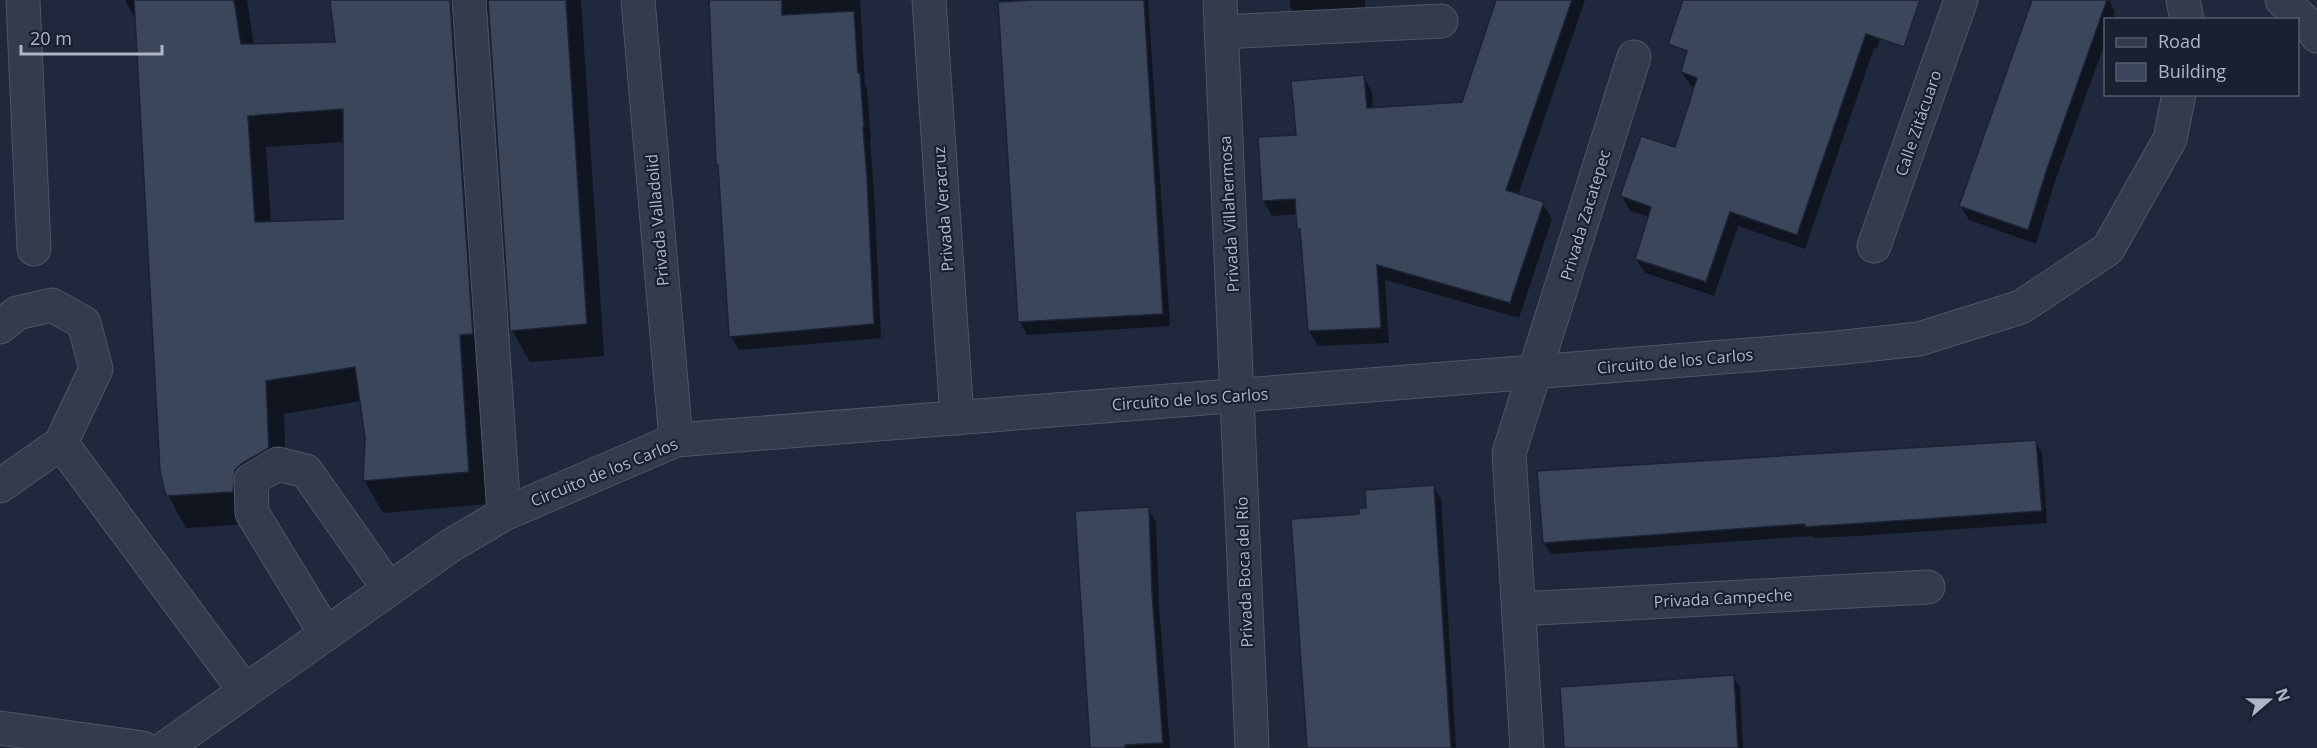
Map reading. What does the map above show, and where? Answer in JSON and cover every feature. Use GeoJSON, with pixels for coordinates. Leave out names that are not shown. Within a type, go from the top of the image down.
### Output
{"type":"FeatureCollection","features":[{"type":"Feature","properties":{"kind":"street"},"geometry":{"type":"LineString","coordinates":[[23,0],[34,249]]}},
{"type":"Feature","properties":{"kind":"street"},"geometry":{"type":"LineString","coordinates":[[469,0],[504,514]]}},
{"type":"Feature","properties":{"kind":"street","name":"Privada Valladolid"},"geometry":{"type":"LineString","coordinates":[[638,0],[676,440]]}},
{"type":"Feature","properties":{"kind":"street","name":"Privada Veracruz"},"geometry":{"type":"LineString","coordinates":[[929,0],[957,418]]}},
{"type":"Feature","properties":{"kind":"street","name":"Calle Zitácuaro"},"geometry":{"type":"LineString","coordinates":[[1875,246],[1961,0]]}},
{"type":"Feature","properties":{"kind":"street"},"geometry":{"type":"LineString","coordinates":[[2184,0],[2187,18]]}},
{"type":"Feature","properties":{"kind":"street"},"geometry":{"type":"LineString","coordinates":[[2282,0],[2313,29],[2317,36]]}},
{"type":"Feature","properties":{"kind":"street","name":"Privada Villahermosa"},"geometry":{"type":"LineString","coordinates":[[1237,396],[1220,16],[1442,21]]}},
{"type":"Feature","properties":{"kind":"street","name":"Privada Zacatepec"},"geometry":{"type":"LineString","coordinates":[[1536,372],[1634,57]]}},
{"type":"Feature","properties":{"kind":"street","name":"Circuito de los Carlos"},"geometry":{"type":"LineString","coordinates":[[165,748],[450,546],[504,514],[676,440],[1836,348],[1919,339],[2021,307],[2108,249],[2170,139],[2179,96]]}},
{"type":"Feature","properties":{"kind":"street"},"geometry":{"type":"LineString","coordinates":[[0,327],[17,313],[52,305],[84,323],[96,369],[61,443],[0,486]]}},
{"type":"Feature","properties":{"kind":"street"},"geometry":{"type":"LineString","coordinates":[[1527,748],[1509,453],[1536,372]]}},
{"type":"Feature","properties":{"kind":"street","name":"Privada Boca del Río"},"geometry":{"type":"LineString","coordinates":[[1237,396],[1252,748]]}},
{"type":"Feature","properties":{"kind":"street"},"geometry":{"type":"LineString","coordinates":[[61,443],[245,691]]}},
{"type":"Feature","properties":{"kind":"street"},"geometry":{"type":"LineString","coordinates":[[326,634],[252,513],[251,480],[278,464],[306,471],[389,589]]}},
{"type":"Feature","properties":{"kind":"street","name":"Privada Campeche"},"geometry":{"type":"LineString","coordinates":[[1519,609],[1928,587]]}},
{"type":"Feature","properties":{"kind":"street"},"geometry":{"type":"LineString","coordinates":[[0,728],[143,748]]}},
{"type":"Feature","properties":{"kind":"building"},"geometry":{"type":"Polygon","coordinates":[[[134,0],[234,0],[241,44],[335,42],[330,0],[450,0],[473,334],[460,335],[469,472],[363,481],[365,438],[355,367],[266,381],[269,448],[235,470],[233,492],[166,496],[160,471],[134,0]],[[343,109],[248,116],[255,222],[343,219],[343,109]]]}},
{"type":"Feature","properties":{"kind":"building"},"geometry":{"type":"Polygon","coordinates":[[[488,0],[566,0],[587,324],[510,331],[488,0]]]}},
{"type":"Feature","properties":{"kind":"building"},"geometry":{"type":"Polygon","coordinates":[[[709,0],[782,0],[782,15],[854,11],[864,127],[874,324],[729,337],[718,165],[716,165],[709,0]]]}},
{"type":"Feature","properties":{"kind":"building"},"geometry":{"type":"Polygon","coordinates":[[[1144,0],[1163,314],[1018,322],[998,2],[1144,0]]]}},
{"type":"Feature","properties":{"kind":"building"},"geometry":{"type":"Polygon","coordinates":[[[1496,0],[1572,0],[1506,190],[1544,202],[1510,303],[1377,265],[1381,328],[1308,331],[1300,229],[1297,229],[1295,199],[1262,201],[1258,137],[1296,135],[1291,81],[1364,75],[1367,108],[1462,102],[1496,0]]]}},
{"type":"Feature","properties":{"kind":"building"},"geometry":{"type":"Polygon","coordinates":[[[1683,0],[1920,0],[1904,47],[1866,34],[1797,235],[1730,212],[1706,282],[1635,259],[1651,207],[1620,196],[1641,136],[1675,147],[1697,78],[1681,72],[1687,51],[1668,44],[1683,0]]]}},
{"type":"Feature","properties":{"kind":"building"},"geometry":{"type":"Polygon","coordinates":[[[2032,0],[2107,0],[2047,169],[2028,230],[1959,206],[2032,0]]]}},
{"type":"Feature","properties":{"kind":"building"},"geometry":{"type":"Polygon","coordinates":[[[2036,440],[2042,511],[1805,527],[1805,524],[1543,543],[1537,471],[2036,440]]]}},
{"type":"Feature","properties":{"kind":"building"},"geometry":{"type":"Polygon","coordinates":[[[1434,485],[1451,748],[1307,748],[1291,519],[1359,514],[1359,508],[1366,508],[1365,490],[1434,485]]]}},
{"type":"Feature","properties":{"kind":"building"},"geometry":{"type":"Polygon","coordinates":[[[1149,507],[1152,592],[1163,743],[1125,745],[1125,748],[1090,748],[1075,511],[1149,507]]]}},
{"type":"Feature","properties":{"kind":"building"},"geometry":{"type":"Polygon","coordinates":[[[1734,675],[1738,748],[1564,748],[1560,687],[1734,675]]]}}]}
